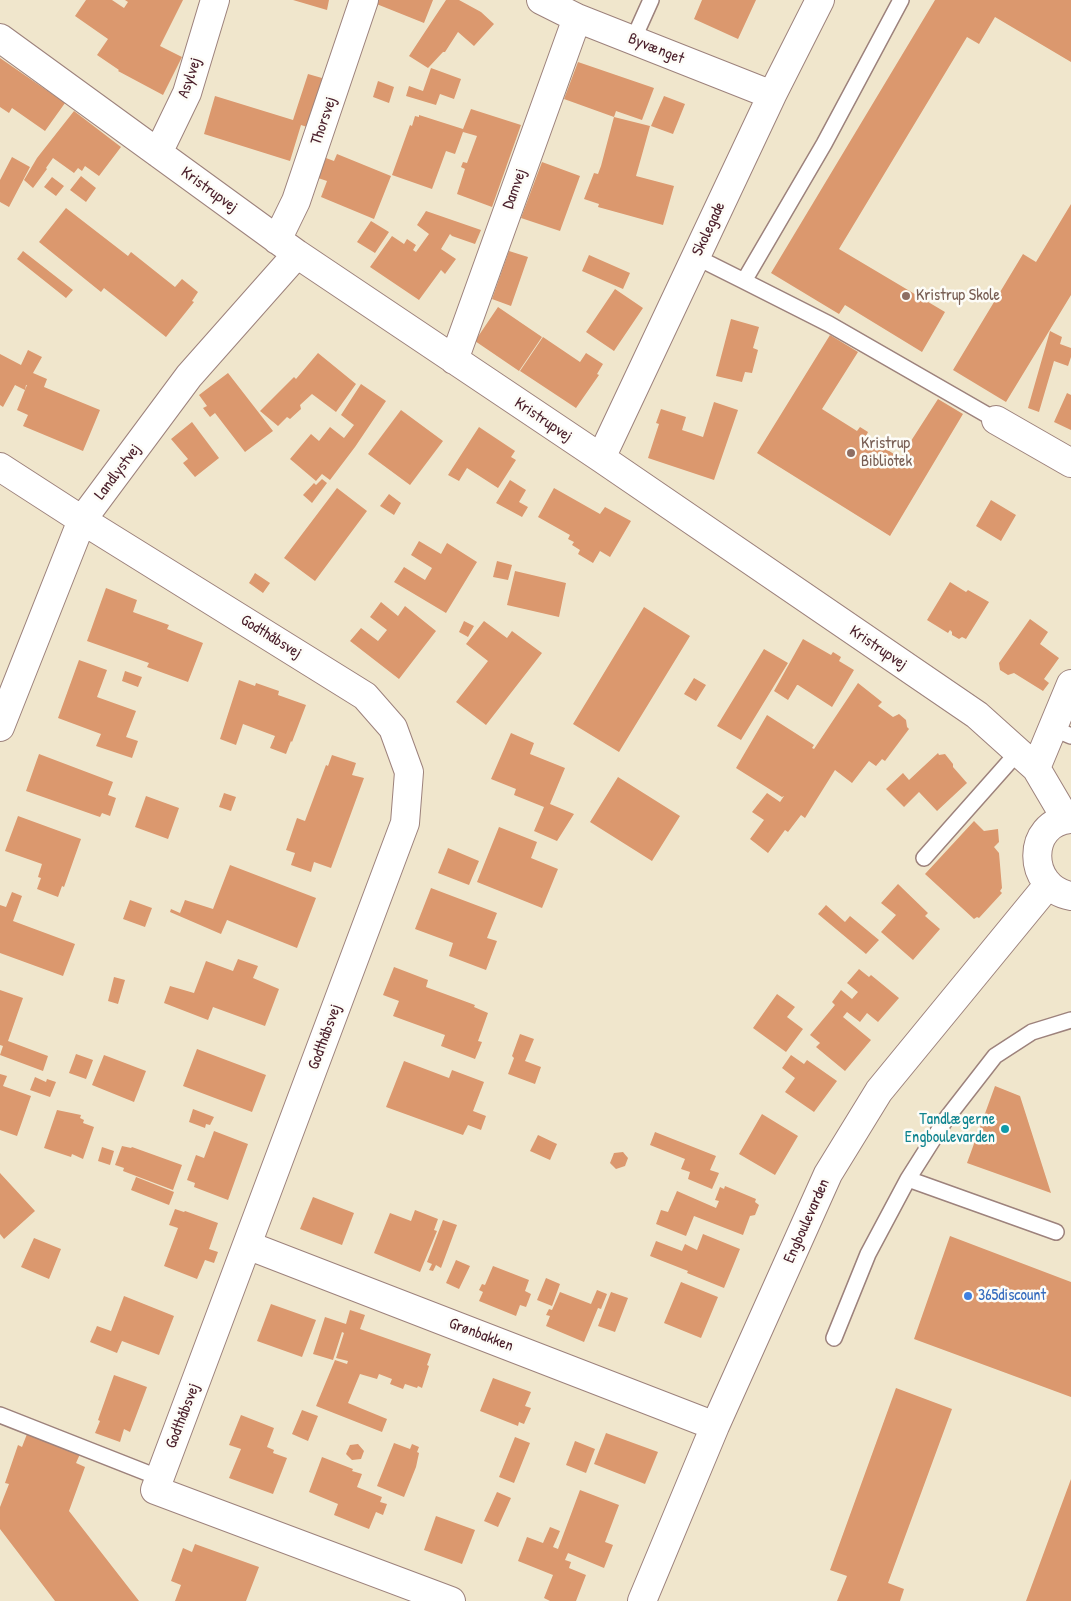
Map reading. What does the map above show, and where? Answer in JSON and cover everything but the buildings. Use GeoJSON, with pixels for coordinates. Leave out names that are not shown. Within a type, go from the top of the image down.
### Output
{"type":"FeatureCollection","features":[{"type":"Feature","properties":{"kind":"street","name":"Asylvej"},"geometry":{"type":"LineString","coordinates":[[158,153],[187,93],[215,0]]}},
{"type":"Feature","properties":{"kind":"street","name":"Thorsvej"},"geometry":{"type":"LineString","coordinates":[[287,247],[296,200],[364,0]]}},
{"type":"Feature","properties":{"kind":"street","name":"Skolegade"},"geometry":{"type":"LineString","coordinates":[[600,458],[772,95],[820,0]]}},
{"type":"Feature","properties":{"kind":"street","name":"Byvænget"},"geometry":{"type":"LineString","coordinates":[[550,2],[577,18],[772,95]]}},
{"type":"Feature","properties":{"kind":"street","name":"Damvej"},"geometry":{"type":"LineString","coordinates":[[454,360],[577,18]]}},
{"type":"Feature","properties":{"kind":"street","name":"Kristrupvej"},"geometry":{"type":"LineString","coordinates":[[0,38],[287,247],[600,458],[976,716],[1027,760],[1069,819]]}},
{"type":"Feature","properties":{"kind":"street","name":"Landlystvej"},"geometry":{"type":"LineString","coordinates":[[0,727],[82,520],[287,247]]}},
{"type":"Feature","properties":{"kind":"street"},"geometry":{"type":"LineString","coordinates":[[996,420],[1071,464]]}},
{"type":"Feature","properties":{"kind":"street","name":"Godthåbsvej"},"geometry":{"type":"LineString","coordinates":[[0,467],[365,696],[393,728],[409,772],[405,823],[160,1478]]}},
{"type":"Feature","properties":{"kind":"street"},"geometry":{"type":"LineString","coordinates":[[1027,760],[1062,732],[1071,684]]}},
{"type":"Feature","properties":{"kind":"street"},"geometry":{"type":"LineString","coordinates":[[1059,891],[1041,876],[1037,865],[1037,853],[1040,841],[1046,831],[1056,824],[1069,819]]}},
{"type":"Feature","properties":{"kind":"street","name":"Engboulevarden"},"geometry":{"type":"LineString","coordinates":[[642,1601],[715,1426],[828,1174],[879,1091],[1059,891]]}},
{"type":"Feature","properties":{"kind":"street","name":"Grønbakken"},"geometry":{"type":"LineString","coordinates":[[247,1245],[715,1426]]}},
{"type":"Feature","properties":{"kind":"street"},"geometry":{"type":"LineString","coordinates":[[160,1478],[155,1490],[451,1601]]}},
{"type":"Feature","properties":{"kind":"lane"},"geometry":{"type":"LineString","coordinates":[[633,40],[651,0]]}},
{"type":"Feature","properties":{"kind":"lane"},"geometry":{"type":"LineString","coordinates":[[744,281],[824,144],[901,0]]}},
{"type":"Feature","properties":{"kind":"lane"},"geometry":{"type":"LineString","coordinates":[[696,257],[829,324],[996,420]]}},
{"type":"Feature","properties":{"kind":"lane"},"geometry":{"type":"LineString","coordinates":[[924,858],[1027,760]]}},
{"type":"Feature","properties":{"kind":"lane"},"geometry":{"type":"LineString","coordinates":[[834,1338],[868,1254],[908,1179],[946,1119],[995,1056],[1032,1032],[1071,1020]]}},
{"type":"Feature","properties":{"kind":"lane"},"geometry":{"type":"LineString","coordinates":[[908,1179],[1056,1232]]}},
{"type":"Feature","properties":{"kind":"lane"},"geometry":{"type":"LineString","coordinates":[[0,1415],[160,1478]]}},
{"type":"Feature","properties":{"kind":"place","name":"Kristrup Skole"},"geometry":{"type":"Point","coordinates":[906,296]}},
{"type":"Feature","properties":{"kind":"place","name":"Kristrup Bibliotek"},"geometry":{"type":"Point","coordinates":[851,453]}},
{"type":"Feature","properties":{"kind":"place","name":"Tandlægerne Engboulevarden"},"geometry":{"type":"Point","coordinates":[1005,1129]}},
{"type":"Feature","properties":{"kind":"place","name":"365discount"},"geometry":{"type":"Point","coordinates":[968,1296]}}]}
